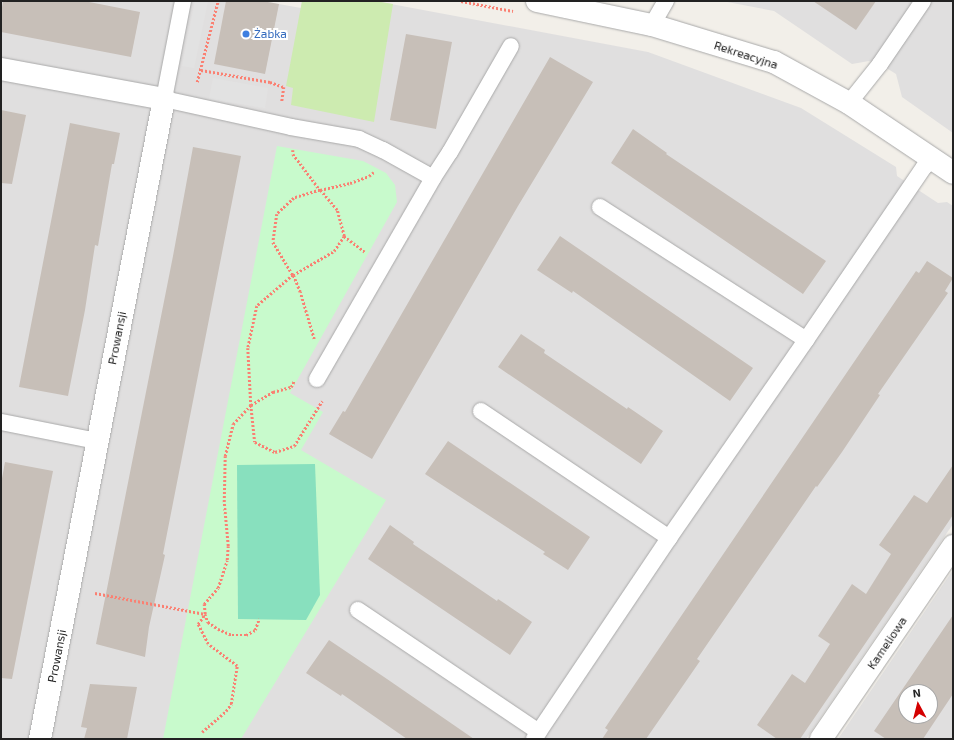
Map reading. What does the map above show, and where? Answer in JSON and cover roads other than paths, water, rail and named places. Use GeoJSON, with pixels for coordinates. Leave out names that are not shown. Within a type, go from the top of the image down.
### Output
{"type":"FeatureCollection","features":[{"type":"Feature","properties":{"kind":"street","name":"Rekreacyjna"},"geometry":{"type":"LineString","coordinates":[[537,1],[652,25],[774,62],[848,103],[953,173]]}},
{"type":"Feature","properties":{"kind":"street"},"geometry":{"type":"LineString","coordinates":[[1,69],[164,99]]}},
{"type":"Feature","properties":{"kind":"street","name":"Prowansji"},"geometry":{"type":"LineString","coordinates":[[40,739],[71,588],[97,441],[164,99]]}},
{"type":"Feature","properties":{"kind":"street","name":"Kameliowa"},"geometry":{"type":"LineString","coordinates":[[821,739],[953,546]]}},
{"type":"Feature","properties":{"kind":"lane"},"geometry":{"type":"LineString","coordinates":[[183,1],[164,99],[291,127],[359,139],[383,150],[433,178]]}},
{"type":"Feature","properties":{"kind":"lane"},"geometry":{"type":"LineString","coordinates":[[652,25],[666,1]]}},
{"type":"Feature","properties":{"kind":"lane"},"geometry":{"type":"LineString","coordinates":[[848,103],[880,64],[923,1]]}},
{"type":"Feature","properties":{"kind":"lane"},"geometry":{"type":"LineString","coordinates":[[317,378],[511,46]]}},
{"type":"Feature","properties":{"kind":"lane"},"geometry":{"type":"LineString","coordinates":[[358,610],[536,735],[669,538],[916,179],[932,159]]}},
{"type":"Feature","properties":{"kind":"lane"},"geometry":{"type":"LineString","coordinates":[[600,207],[806,340]]}},
{"type":"Feature","properties":{"kind":"lane"},"geometry":{"type":"LineString","coordinates":[[481,411],[669,538]]}},
{"type":"Feature","properties":{"kind":"lane"},"geometry":{"type":"LineString","coordinates":[[1,422],[97,441]]}},
{"type":"Feature","properties":{"kind":"place","name":"Żabka"},"geometry":{"type":"Point","coordinates":[246,34]}}]}
